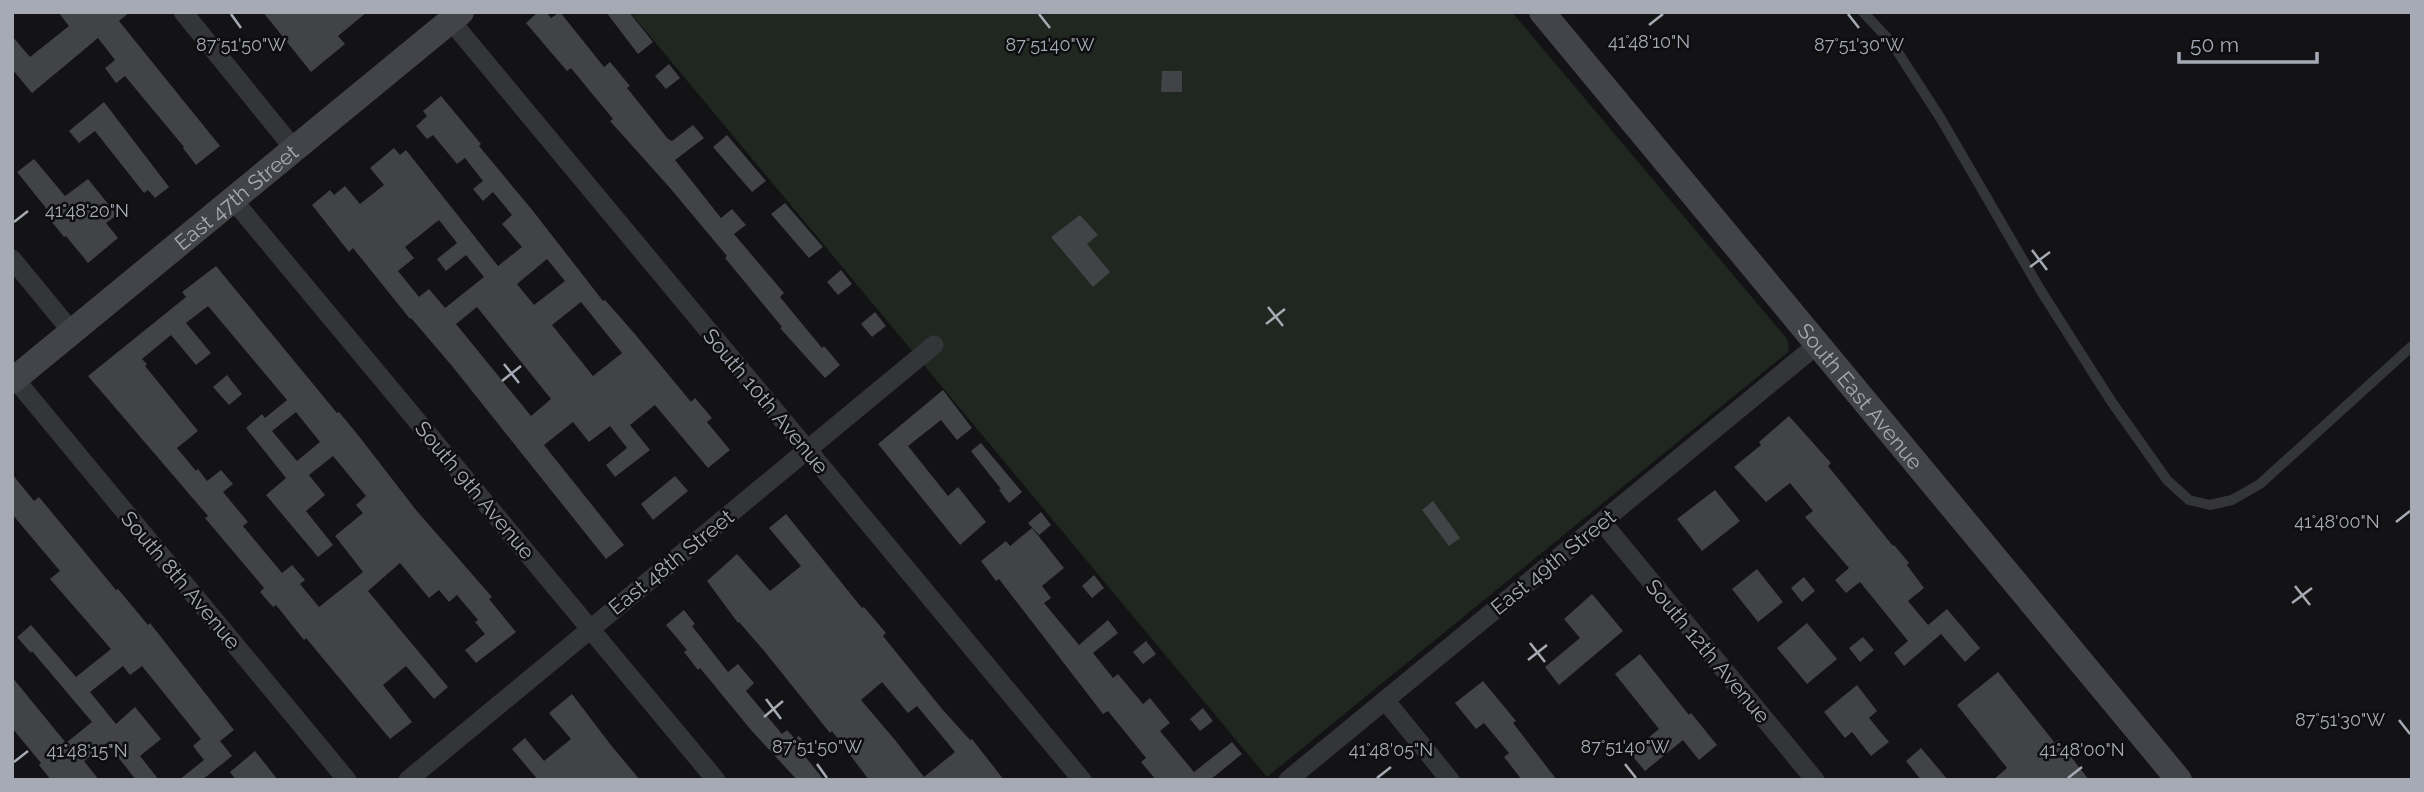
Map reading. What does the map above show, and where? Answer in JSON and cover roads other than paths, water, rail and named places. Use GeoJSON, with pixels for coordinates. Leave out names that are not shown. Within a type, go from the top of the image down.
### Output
{"type":"FeatureCollection","features":[{"type":"Feature","properties":{"kind":"main road","name":"South East Avenue"},"geometry":{"type":"LineString","coordinates":[[1542,12],[2173,778]]}},
{"type":"Feature","properties":{"kind":"main road","name":"East 47th Street"},"geometry":{"type":"LineString","coordinates":[[13,380],[456,17]]}},
{"type":"Feature","properties":{"kind":"street"},"geometry":{"type":"LineString","coordinates":[[183,12],[295,150]]}},
{"type":"Feature","properties":{"kind":"street","name":"South 10th Avenue"},"geometry":{"type":"LineString","coordinates":[[456,17],[807,451],[1082,780]]}},
{"type":"Feature","properties":{"kind":"street","name":"South 9th Avenue"},"geometry":{"type":"LineString","coordinates":[[234,201],[716,780]]}},
{"type":"Feature","properties":{"kind":"street"},"geometry":{"type":"LineString","coordinates":[[12,259],[72,332]]}},
{"type":"Feature","properties":{"kind":"street","name":"East 49th Street"},"geometry":{"type":"LineString","coordinates":[[1288,780],[1818,344]]}},
{"type":"Feature","properties":{"kind":"street","name":"East 48th Street"},"geometry":{"type":"LineString","coordinates":[[408,780],[934,345]]}},
{"type":"Feature","properties":{"kind":"street","name":"South 8th Avenue"},"geometry":{"type":"LineString","coordinates":[[13,380],[348,780]]}},
{"type":"Feature","properties":{"kind":"street","name":"South 12th Avenue"},"geometry":{"type":"LineString","coordinates":[[1602,522],[1815,780]]}},
{"type":"Feature","properties":{"kind":"street"},"geometry":{"type":"LineString","coordinates":[[1385,700],[1450,780]]}},
{"type":"Feature","properties":{"kind":"lane"},"geometry":{"type":"LineString","coordinates":[[1863,12],[1892,43],[1941,119],[2041,291],[2110,401],[2167,480],[2189,500],[2210,505],[2232,500],[2260,484],[2412,346]]}}]}
